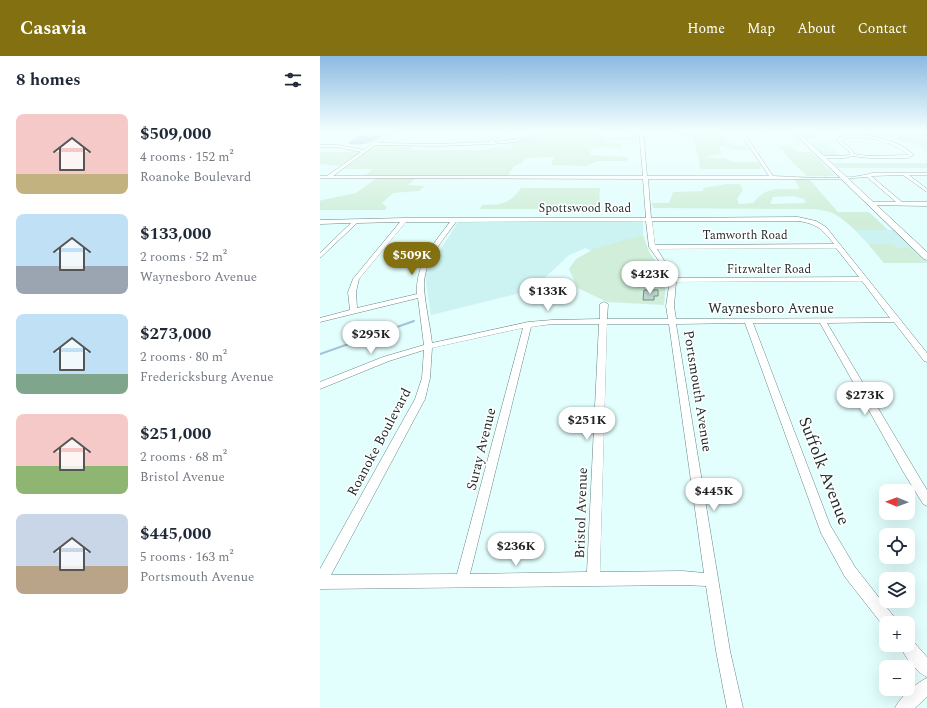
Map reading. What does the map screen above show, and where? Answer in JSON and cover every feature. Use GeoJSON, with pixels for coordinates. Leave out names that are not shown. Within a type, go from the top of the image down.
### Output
{"type":"FeatureCollection","features":[{"type":"Feature","properties":{"kind":"main road"},"geometry":{"type":"LineString","coordinates":[[825,160],[927,257]]}},
{"type":"Feature","properties":{"kind":"street"},"geometry":{"type":"LineString","coordinates":[[320,182],[351,160]]}},
{"type":"Feature","properties":{"kind":"street"},"geometry":{"type":"LineString","coordinates":[[644,160],[652,247],[674,280]]}},
{"type":"Feature","properties":{"kind":"street"},"geometry":{"type":"LineString","coordinates":[[760,160],[772,178]]}},
{"type":"Feature","properties":{"kind":"street"},"geometry":{"type":"LineString","coordinates":[[320,177],[772,178],[868,176],[872,174],[927,174]]}},
{"type":"Feature","properties":{"kind":"street"},"geometry":{"type":"LineString","coordinates":[[904,174],[927,191]]}},
{"type":"Feature","properties":{"kind":"street"},"geometry":{"type":"LineString","coordinates":[[868,176],[901,204]]}},
{"type":"Feature","properties":{"kind":"street"},"geometry":{"type":"LineString","coordinates":[[870,204],[927,204]]}},
{"type":"Feature","properties":{"kind":"street","name":"Spottswood Road"},"geometry":{"type":"LineString","coordinates":[[320,222],[405,220],[804,219],[821,225],[927,358]]}},
{"type":"Feature","properties":{"kind":"street"},"geometry":{"type":"LineString","coordinates":[[354,311],[352,292],[356,279],[405,220]]}},
{"type":"Feature","properties":{"kind":"street","name":"Roanoke Boulevard"},"geometry":{"type":"LineString","coordinates":[[320,582],[415,410],[425,386],[428,374],[429,346],[420,282],[423,270],[429,258],[454,220]]}},
{"type":"Feature","properties":{"kind":"street"},"geometry":{"type":"LineString","coordinates":[[320,256],[355,222]]}},
{"type":"Feature","properties":{"kind":"street","name":"Tamworth Road"},"geometry":{"type":"LineString","coordinates":[[652,247],[839,246]]}},
{"type":"Feature","properties":{"kind":"street","name":"Fitzwalter Road"},"geometry":{"type":"LineString","coordinates":[[674,280],[865,279]]}},
{"type":"Feature","properties":{"kind":"street","name":"Portsmouth Avenue"},"geometry":{"type":"LineString","coordinates":[[674,280],[670,306],[672,321],[723,651],[735,708]]}},
{"type":"Feature","properties":{"kind":"street"},"geometry":{"type":"LineString","coordinates":[[320,320],[421,295]]}},
{"type":"Feature","properties":{"kind":"street","name":"Bristol Avenue"},"geometry":{"type":"LineString","coordinates":[[592,580],[604,304]]}},
{"type":"Feature","properties":{"kind":"street"},"geometry":{"type":"LineString","coordinates":[[822,320],[908,470],[927,500]]}},
{"type":"Feature","properties":{"kind":"street","name":"Waynesboro Avenue"},"geometry":{"type":"LineString","coordinates":[[323,385],[386,359],[429,346],[495,330],[528,324],[672,321],[897,320]]}},
{"type":"Feature","properties":{"kind":"street","name":"Suffolk Avenue"},"geometry":{"type":"LineString","coordinates":[[748,321],[825,529],[850,572],[885,616]]}},
{"type":"Feature","properties":{"kind":"street","name":"Suray Avenue"},"geometry":{"type":"LineString","coordinates":[[462,581],[528,324]]}},
{"type":"Feature","properties":{"kind":"street"},"geometry":{"type":"LineString","coordinates":[[320,392],[323,385]]}},
{"type":"Feature","properties":{"kind":"street"},"geometry":{"type":"LineString","coordinates":[[320,582],[683,578],[712,580]]}},
{"type":"Feature","properties":{"kind":"street"},"geometry":{"type":"LineString","coordinates":[[913,652],[927,669]]}},
{"type":"Feature","properties":{"kind":"street"},"geometry":{"type":"LineString","coordinates":[[903,708],[927,686]]}},
{"type":"Feature","properties":{"kind":"shaded area"},"geometry":{"type":"Polygon","coordinates":[[[643,221],[643,235],[591,251],[586,248],[569,255],[532,290],[431,315],[425,274],[458,222],[643,221]]]}},
{"type":"Feature","properties":{"kind":"shaded area"},"geometry":{"type":"Polygon","coordinates":[[[855,230],[895,230],[927,261],[927,263],[925,263],[910,248],[898,248],[892,244],[868,244],[855,230]]]}},
{"type":"Feature","properties":{"kind":"green space"},"geometry":{"type":"Polygon","coordinates":[[[320,160],[348,160],[339,166],[320,164],[320,160]]]}},
{"type":"Feature","properties":{"kind":"green space"},"geometry":{"type":"Polygon","coordinates":[[[355,160],[524,160],[522,163],[514,166],[508,176],[366,175],[372,169],[344,169],[355,160]]]}},
{"type":"Feature","properties":{"kind":"green space"},"geometry":{"type":"Polygon","coordinates":[[[553,160],[627,160],[598,161],[586,166],[551,165],[553,160]]]}},
{"type":"Feature","properties":{"kind":"green space"},"geometry":{"type":"Polygon","coordinates":[[[699,160],[759,162],[761,169],[700,169],[699,160]]]}},
{"type":"Feature","properties":{"kind":"green space"},"geometry":{"type":"Polygon","coordinates":[[[791,160],[819,160],[835,176],[807,176],[791,160]]]}},
{"type":"Feature","properties":{"kind":"green space"},"geometry":{"type":"Polygon","coordinates":[[[833,163],[927,163],[927,168],[839,168],[833,163]]]}},
{"type":"Feature","properties":{"kind":"green space"},"geometry":{"type":"Polygon","coordinates":[[[377,178],[416,178],[408,185],[425,186],[419,191],[393,193],[382,203],[387,207],[385,210],[320,210],[320,201],[356,193],[377,178]]]}},
{"type":"Feature","properties":{"kind":"green space"},"geometry":{"type":"Polygon","coordinates":[[[794,179],[810,180],[838,212],[869,212],[888,230],[855,230],[836,215],[826,211],[812,209],[653,208],[652,203],[669,203],[673,192],[703,191],[703,188],[726,184],[740,184],[743,190],[737,199],[739,204],[753,203],[763,193],[768,191],[780,189],[800,189],[794,179]],[[794,196],[773,197],[770,204],[806,203],[804,199],[794,196]]]}},
{"type":"Feature","properties":{"kind":"green space"},"geometry":{"type":"Polygon","coordinates":[[[521,188],[600,188],[599,209],[480,209],[482,205],[495,205],[509,200],[521,188]]]}},
{"type":"Feature","properties":{"kind":"green space"},"geometry":{"type":"Polygon","coordinates":[[[643,235],[649,252],[662,270],[666,281],[664,305],[607,302],[578,288],[569,269],[576,259],[594,249],[643,235]]]}},
{"type":"Feature","properties":{"kind":"green space"},"geometry":{"type":"Polygon","coordinates":[[[868,244],[892,244],[898,248],[910,248],[925,263],[884,263],[868,244]]]}},
{"type":"Feature","properties":{"kind":"building"},"geometry":{"type":"Polygon","coordinates":[[[644,290],[658,290],[658,296],[654,296],[654,300],[643,300],[644,290]]]}},
{"type":"Feature","properties":{"kind":"waterway"},"geometry":{"type":"LineString","coordinates":[[320,354],[414,321]]}}]}
